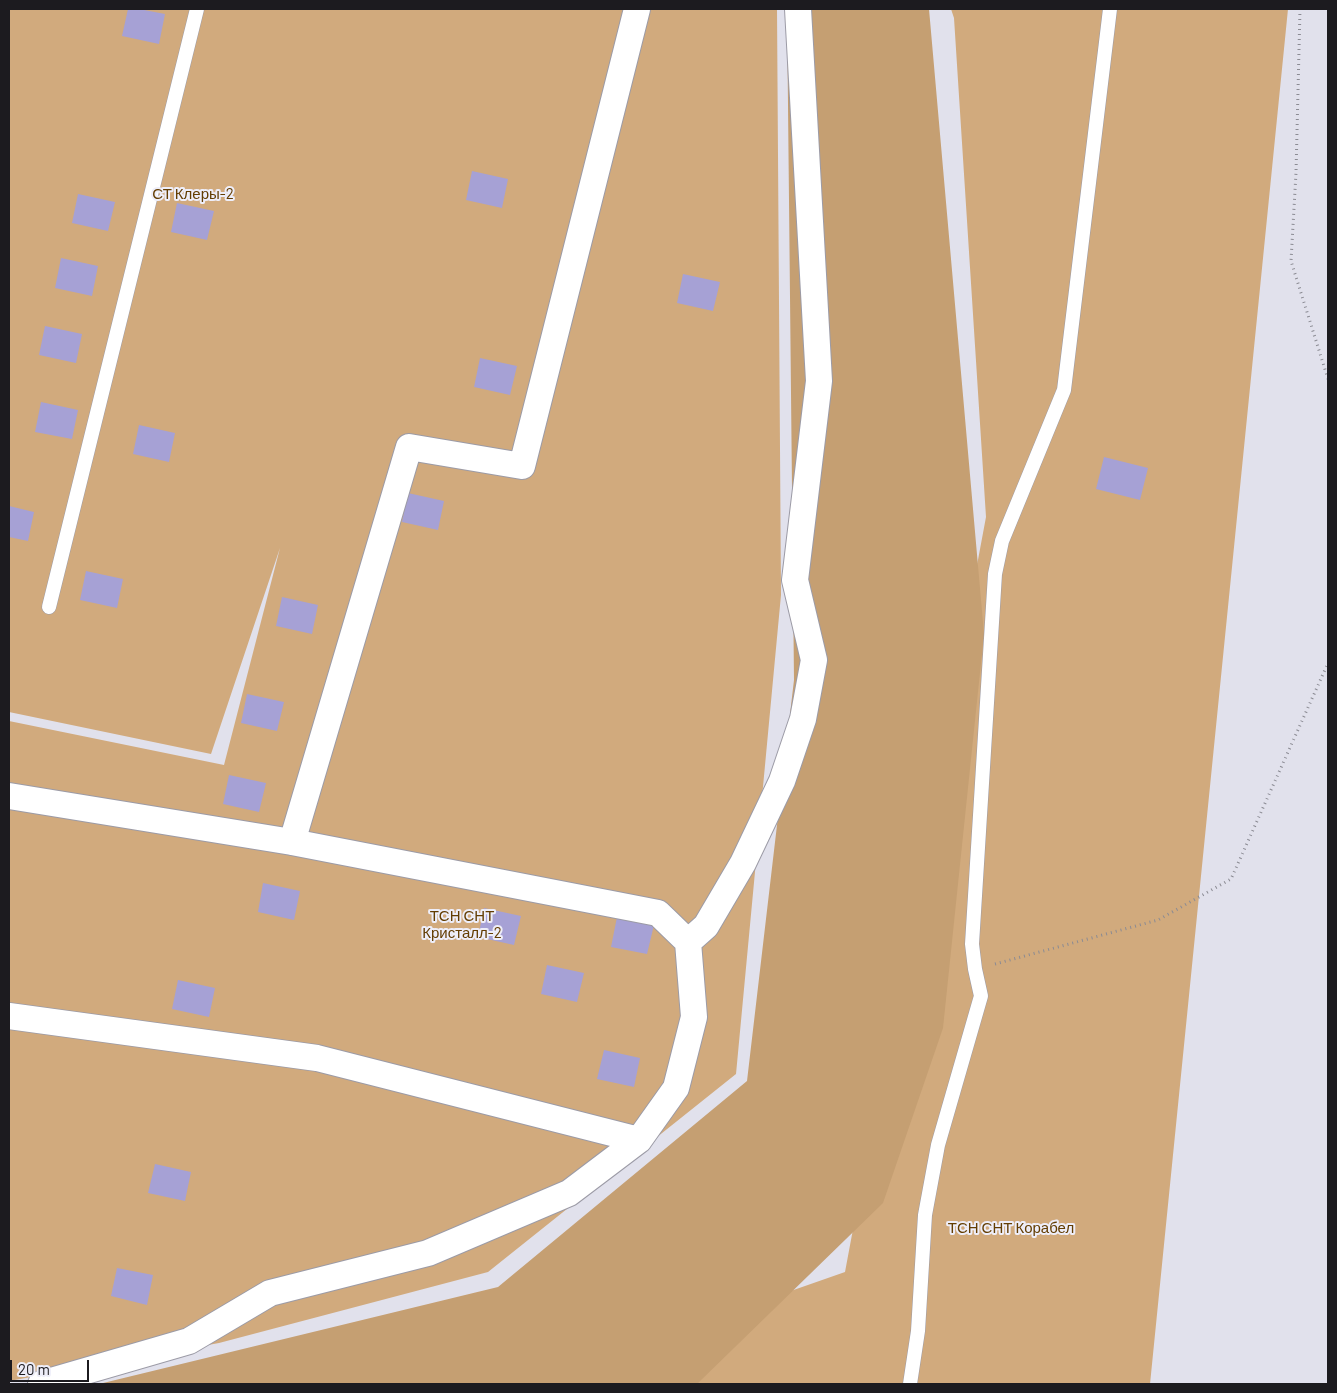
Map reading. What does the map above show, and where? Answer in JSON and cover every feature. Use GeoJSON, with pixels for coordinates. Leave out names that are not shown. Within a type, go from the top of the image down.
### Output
{"type":"FeatureCollection","features":[{"type":"Feature","properties":{"kind":"street"},"geometry":{"type":"LineString","coordinates":[[292,842],[409,447],[522,466],[637,9]]}},
{"type":"Feature","properties":{"kind":"street"},"geometry":{"type":"LineString","coordinates":[[688,942],[706,926],[743,863],[782,781],[803,719],[814,660],[795,580],[819,381],[798,9]]}},
{"type":"Feature","properties":{"kind":"street"},"geometry":{"type":"LineString","coordinates":[[9,796],[292,842],[658,913],[688,942],[694,1017],[676,1088],[639,1140],[569,1193],[428,1253],[270,1292],[189,1341],[41,1384]]}},
{"type":"Feature","properties":{"kind":"street"},"geometry":{"type":"LineString","coordinates":[[9,1016],[317,1058],[639,1140]]}},
{"type":"Feature","properties":{"kind":"lane"},"geometry":{"type":"LineString","coordinates":[[49,608],[197,9]]}},
{"type":"Feature","properties":{"kind":"lane"},"geometry":{"type":"LineString","coordinates":[[910,1384],[918,1330],[925,1215],[936,1154],[981,996],[974,969],[972,944],[995,574],[1002,541],[1064,390],[1110,9]]}},
{"type":"Feature","properties":{"kind":"path"},"geometry":{"type":"LineString","coordinates":[[1300,9],[1296,173],[1291,261],[1328,379]]}},
{"type":"Feature","properties":{"kind":"path"},"geometry":{"type":"LineString","coordinates":[[974,969],[1158,920],[1231,879],[1328,663]]}},
{"type":"Feature","properties":{"kind":"green space","name":"ТСН СНТ Кристалл-2"},"geometry":{"type":"Polygon","coordinates":[[[9,9],[777,9],[781,595],[736,1074],[488,1272],[219,1343],[9,1381],[9,721],[224,765],[280,548],[211,754],[9,712],[9,9]]]}},
{"type":"Feature","properties":{"kind":"green space","name":"ТСН СНТ Корабел"},"geometry":{"type":"Polygon","coordinates":[[[951,9],[1288,9],[1150,1384],[525,1384],[845,1272],[986,517],[954,18],[951,9]]]}},
{"type":"Feature","properties":{"kind":"shaded area"},"geometry":{"type":"Polygon","coordinates":[[[787,9],[929,9],[984,634],[943,1028],[883,1203],[697,1384],[99,1384],[498,1287],[747,1081],[794,680],[787,9]]]}},
{"type":"Feature","properties":{"kind":"building"},"geometry":{"type":"Polygon","coordinates":[[[128,9],[165,14],[159,44],[122,36],[128,9]]]}},
{"type":"Feature","properties":{"kind":"building"},"geometry":{"type":"Polygon","coordinates":[[[472,171],[508,179],[502,208],[466,200],[472,171]]]}},
{"type":"Feature","properties":{"kind":"building"},"geometry":{"type":"Polygon","coordinates":[[[78,194],[115,202],[108,231],[72,223],[78,194]]]}},
{"type":"Feature","properties":{"kind":"building"},"geometry":{"type":"Polygon","coordinates":[[[177,203],[214,211],[207,240],[171,232],[177,203]]]}},
{"type":"Feature","properties":{"kind":"building"},"geometry":{"type":"Polygon","coordinates":[[[61,258],[98,266],[92,296],[55,288],[61,258]]]}},
{"type":"Feature","properties":{"kind":"building"},"geometry":{"type":"Polygon","coordinates":[[[683,274],[720,282],[713,311],[677,303],[683,274]]]}},
{"type":"Feature","properties":{"kind":"building"},"geometry":{"type":"Polygon","coordinates":[[[45,326],[82,334],[76,363],[39,355],[45,326]]]}},
{"type":"Feature","properties":{"kind":"building"},"geometry":{"type":"Polygon","coordinates":[[[480,358],[517,366],[510,395],[474,387],[480,358]]]}},
{"type":"Feature","properties":{"kind":"building"},"geometry":{"type":"Polygon","coordinates":[[[41,402],[78,410],[72,439],[35,432],[41,402]]]}},
{"type":"Feature","properties":{"kind":"building"},"geometry":{"type":"Polygon","coordinates":[[[139,425],[175,433],[169,462],[133,454],[139,425]]]}},
{"type":"Feature","properties":{"kind":"building"},"geometry":{"type":"Polygon","coordinates":[[[1104,457],[1148,468],[1140,500],[1096,489],[1104,457]]]}},
{"type":"Feature","properties":{"kind":"building"},"geometry":{"type":"Polygon","coordinates":[[[408,493],[444,501],[438,530],[402,522],[408,493]]]}},
{"type":"Feature","properties":{"kind":"building"},"geometry":{"type":"Polygon","coordinates":[[[9,506],[34,512],[28,541],[9,537],[9,506]]]}},
{"type":"Feature","properties":{"kind":"building"},"geometry":{"type":"Polygon","coordinates":[[[86,571],[123,579],[117,608],[80,600],[86,571]]]}},
{"type":"Feature","properties":{"kind":"building"},"geometry":{"type":"Polygon","coordinates":[[[282,597],[318,605],[312,634],[276,626],[282,597]]]}},
{"type":"Feature","properties":{"kind":"building"},"geometry":{"type":"Polygon","coordinates":[[[247,694],[284,702],[277,731],[241,723],[247,694]]]}},
{"type":"Feature","properties":{"kind":"building"},"geometry":{"type":"Polygon","coordinates":[[[229,775],[266,783],[259,812],[223,804],[229,775]]]}},
{"type":"Feature","properties":{"kind":"building"},"geometry":{"type":"Polygon","coordinates":[[[263,883],[300,891],[294,920],[258,912],[263,883]]]}},
{"type":"Feature","properties":{"kind":"building"},"geometry":{"type":"Polygon","coordinates":[[[484,908],[521,916],[514,945],[478,937],[484,908]]]}},
{"type":"Feature","properties":{"kind":"building"},"geometry":{"type":"Polygon","coordinates":[[[617,917],[654,925],[647,954],[611,947],[617,917]]]}},
{"type":"Feature","properties":{"kind":"building"},"geometry":{"type":"Polygon","coordinates":[[[547,965],[584,973],[577,1002],[541,994],[547,965]]]}},
{"type":"Feature","properties":{"kind":"building"},"geometry":{"type":"Polygon","coordinates":[[[178,980],[215,988],[209,1017],[172,1009],[178,980]]]}},
{"type":"Feature","properties":{"kind":"building"},"geometry":{"type":"Polygon","coordinates":[[[604,1050],[640,1058],[634,1087],[597,1079],[604,1050]]]}},
{"type":"Feature","properties":{"kind":"building"},"geometry":{"type":"Polygon","coordinates":[[[155,1164],[191,1172],[185,1201],[148,1193],[155,1164]]]}},
{"type":"Feature","properties":{"kind":"building"},"geometry":{"type":"Polygon","coordinates":[[[117,1268],[153,1275],[147,1305],[111,1296],[117,1268]]]}},
{"type":"Feature","properties":{"kind":"park label","name":"СТ Клеры-2"},"geometry":{"type":"Point","coordinates":[193,194]}}]}
